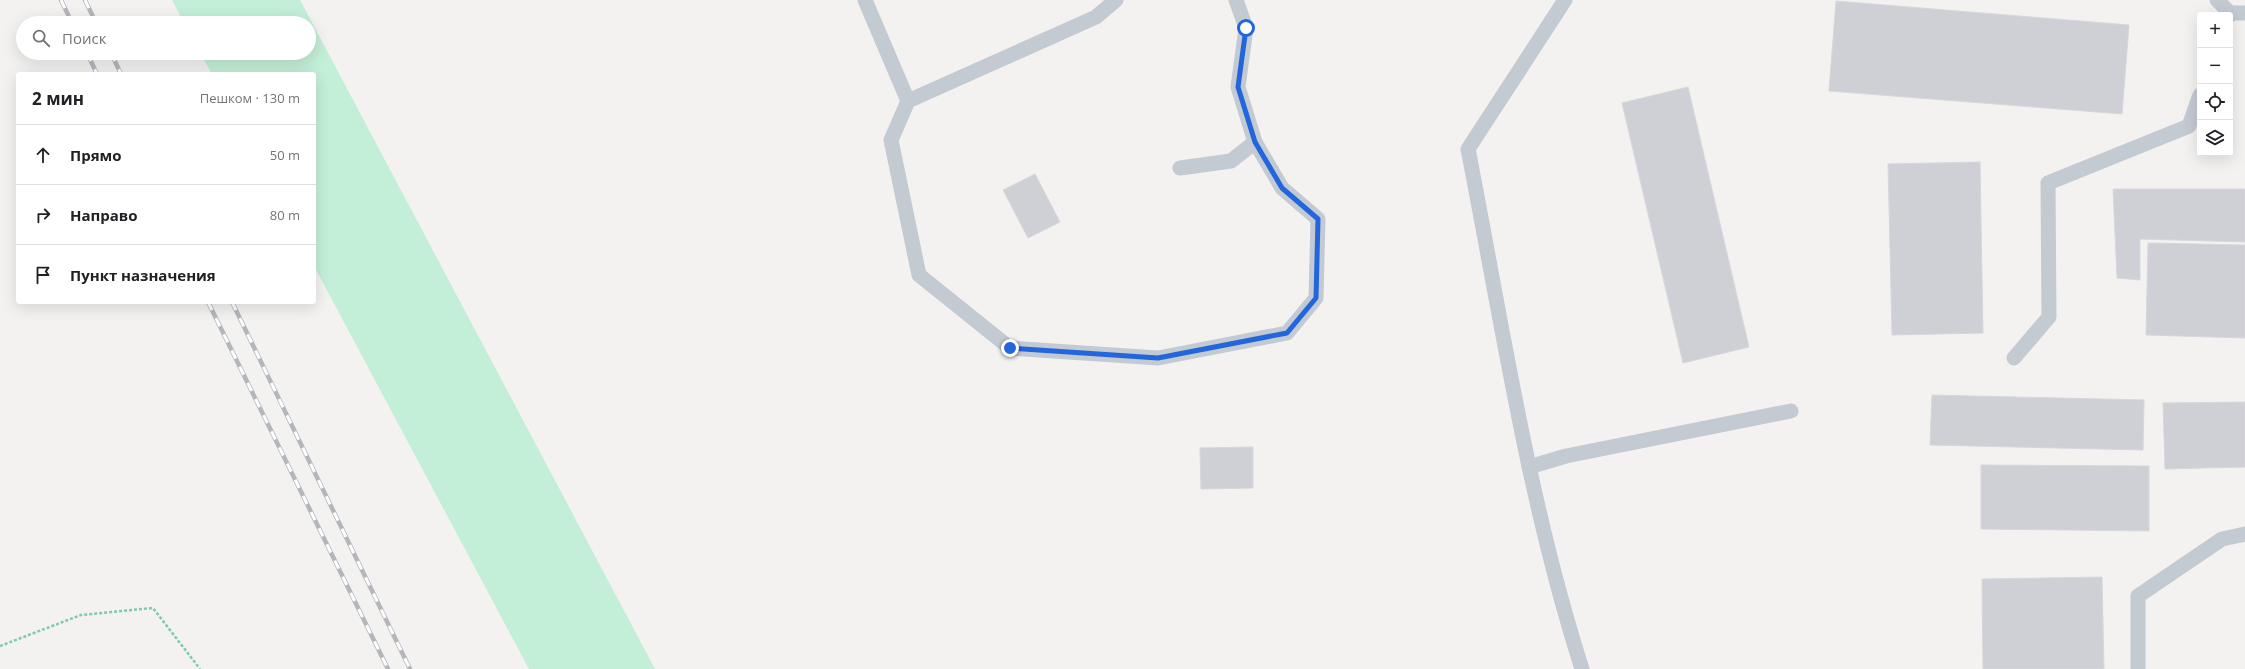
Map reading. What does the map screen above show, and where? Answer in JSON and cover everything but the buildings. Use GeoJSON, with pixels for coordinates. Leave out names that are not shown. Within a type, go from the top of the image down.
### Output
{"type":"FeatureCollection","features":[{"type":"Feature","properties":{"kind":"lane"},"geometry":{"type":"LineString","coordinates":[[865,0],[908,101]]}},
{"type":"Feature","properties":{"kind":"lane"},"geometry":{"type":"LineString","coordinates":[[1116,0],[1096,17],[908,101],[891,140],[919,275],[1010,348],[1158,358],[1287,333],[1316,298],[1318,219],[1282,188],[1255,142],[1238,87],[1246,28],[1236,0]]}},
{"type":"Feature","properties":{"kind":"lane"},"geometry":{"type":"LineString","coordinates":[[1565,0],[1468,149],[1529,466],[1571,634],[1582,669]]}},
{"type":"Feature","properties":{"kind":"lane"},"geometry":{"type":"LineString","coordinates":[[2217,0],[2235,14]]}},
{"type":"Feature","properties":{"kind":"lane"},"geometry":{"type":"LineString","coordinates":[[2014,358],[2049,317],[2048,183],[2189,126],[2197,103]]}},
{"type":"Feature","properties":{"kind":"lane"},"geometry":{"type":"LineString","coordinates":[[1180,168],[1231,162],[1255,142]]}},
{"type":"Feature","properties":{"kind":"lane"},"geometry":{"type":"LineString","coordinates":[[1529,466],[1566,456],[1791,411]]}},
{"type":"Feature","properties":{"kind":"lane"},"geometry":{"type":"LineString","coordinates":[[2138,669],[2138,596],[2222,539],[2245,534]]}},
{"type":"Feature","properties":{"kind":"path"},"geometry":{"type":"LineString","coordinates":[[0,646],[80,615],[153,608],[200,669]]}},
{"type":"Feature","properties":{"kind":"green space"},"geometry":{"type":"Polygon","coordinates":[[[172,0],[300,0],[308,16],[180,16],[172,0]]]}},
{"type":"Feature","properties":{"kind":"green space"},"geometry":{"type":"Polygon","coordinates":[[[316,30],[655,669],[529,669],[316,270],[316,72],[211,72],[204,60],[316,60],[316,30]]]}},
{"type":"Feature","properties":{"kind":"railway"},"geometry":{"type":"LineString","coordinates":[[61,0],[69,16]]}},
{"type":"Feature","properties":{"kind":"railway"},"geometry":{"type":"LineString","coordinates":[[85,0],[93,16]]}},
{"type":"Feature","properties":{"kind":"railway"},"geometry":{"type":"LineString","coordinates":[[90,60],[96,72]]}},
{"type":"Feature","properties":{"kind":"railway"},"geometry":{"type":"LineString","coordinates":[[114,60],[120,72]]}},
{"type":"Feature","properties":{"kind":"railway"},"geometry":{"type":"LineString","coordinates":[[209,304],[388,669]]}},
{"type":"Feature","properties":{"kind":"railway"},"geometry":{"type":"LineString","coordinates":[[233,304],[410,669]]}},
{"type":"Feature","properties":{"kind":"route"},"geometry":{"type":"LineString","coordinates":[[1010,348],[1158,358],[1287,333],[1316,298],[1318,219],[1282,188],[1255,142],[1238,87],[1246,28]]}}]}
